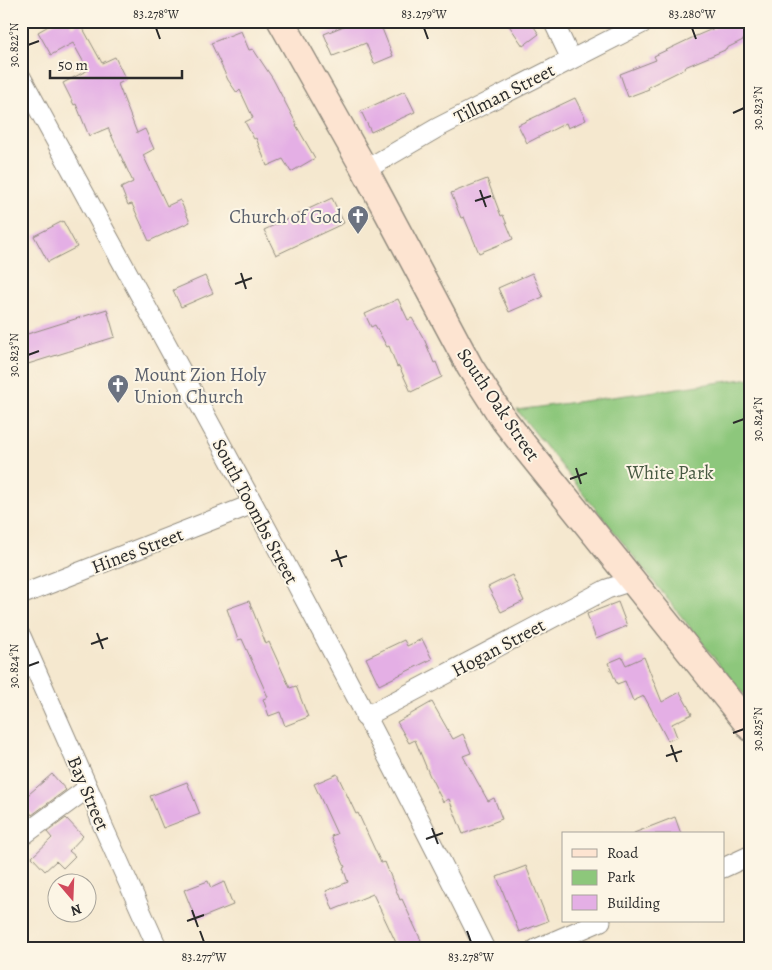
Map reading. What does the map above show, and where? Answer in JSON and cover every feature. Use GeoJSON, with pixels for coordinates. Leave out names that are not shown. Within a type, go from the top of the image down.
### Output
{"type":"FeatureCollection","features":[{"type":"Feature","properties":{"kind":"main road","name":"South Oak Street"},"geometry":{"type":"LineString","coordinates":[[281,21],[365,170],[470,367],[487,394],[525,447],[751,728]]}},
{"type":"Feature","properties":{"kind":"street"},"geometry":{"type":"LineString","coordinates":[[553,21],[571,59]]}},
{"type":"Feature","properties":{"kind":"street","name":"Tillman Street"},"geometry":{"type":"LineString","coordinates":[[365,170],[437,128],[647,21]]}},
{"type":"Feature","properties":{"kind":"street","name":"South Toombs Street"},"geometry":{"type":"LineString","coordinates":[[21,77],[253,504],[366,717],[485,949]]}},
{"type":"Feature","properties":{"kind":"street","name":"Hines Street"},"geometry":{"type":"LineString","coordinates":[[21,595],[253,504]]}},
{"type":"Feature","properties":{"kind":"street","name":"Hogan Street"},"geometry":{"type":"LineString","coordinates":[[366,717],[607,589],[632,580]]}},
{"type":"Feature","properties":{"kind":"street","name":"Bay Street"},"geometry":{"type":"LineString","coordinates":[[21,636],[158,949]]}},
{"type":"Feature","properties":{"kind":"street"},"geometry":{"type":"LineString","coordinates":[[21,837],[88,788]]}},
{"type":"Feature","properties":{"kind":"street"},"geometry":{"type":"LineString","coordinates":[[724,868],[751,855]]}},
{"type":"Feature","properties":{"kind":"street"},"geometry":{"type":"LineString","coordinates":[[536,949],[600,922]]}},
{"type":"Feature","properties":{"kind":"green space","name":"White Park"},"geometry":{"type":"Polygon","coordinates":[[[751,378],[751,704],[517,410],[751,378]]]}},
{"type":"Feature","properties":{"kind":"building"},"geometry":{"type":"Polygon","coordinates":[[[57,21],[69,21],[72,27],[80,23],[102,63],[115,57],[126,80],[118,84],[137,133],[145,129],[154,149],[143,155],[167,206],[180,200],[190,222],[149,241],[132,204],[128,205],[121,188],[133,182],[108,128],[89,136],[76,104],[74,105],[63,83],[88,70],[73,43],[51,55],[38,32],[57,21]]]}},
{"type":"Feature","properties":{"kind":"building"},"geometry":{"type":"Polygon","coordinates":[[[356,21],[379,21],[393,56],[374,64],[366,43],[333,56],[324,34],[356,21]]]}},
{"type":"Feature","properties":{"kind":"building"},"geometry":{"type":"Polygon","coordinates":[[[506,21],[530,21],[539,34],[523,46],[506,21]]]}},
{"type":"Feature","properties":{"kind":"building"},"geometry":{"type":"Polygon","coordinates":[[[731,21],[751,21],[751,36],[725,50],[685,67],[648,87],[649,89],[628,97],[620,74],[656,60],[654,56],[731,21]]]}},
{"type":"Feature","properties":{"kind":"building"},"geometry":{"type":"Polygon","coordinates":[[[241,31],[249,50],[253,49],[273,79],[315,158],[291,172],[283,159],[267,166],[256,138],[254,139],[245,122],[253,118],[240,90],[237,93],[228,80],[211,43],[241,31]]]}},
{"type":"Feature","properties":{"kind":"building"},"geometry":{"type":"Polygon","coordinates":[[[405,91],[415,112],[371,132],[361,111],[405,91]]]}},
{"type":"Feature","properties":{"kind":"building"},"geometry":{"type":"Polygon","coordinates":[[[575,98],[586,120],[568,128],[566,123],[527,143],[518,125],[575,98]]]}},
{"type":"Feature","properties":{"kind":"building"},"geometry":{"type":"Polygon","coordinates":[[[487,179],[501,216],[503,215],[513,239],[479,253],[464,217],[461,218],[451,193],[487,179]]]}},
{"type":"Feature","properties":{"kind":"building"},"geometry":{"type":"Polygon","coordinates":[[[332,198],[344,223],[276,255],[264,230],[332,198]]]}},
{"type":"Feature","properties":{"kind":"building"},"geometry":{"type":"Polygon","coordinates":[[[63,221],[77,247],[48,262],[34,236],[63,221]]]}},
{"type":"Feature","properties":{"kind":"building"},"geometry":{"type":"Polygon","coordinates":[[[532,273],[543,297],[509,312],[498,288],[532,273]]]}},
{"type":"Feature","properties":{"kind":"building"},"geometry":{"type":"Polygon","coordinates":[[[205,276],[213,293],[181,307],[173,290],[205,276]]]}},
{"type":"Feature","properties":{"kind":"building"},"geometry":{"type":"Polygon","coordinates":[[[398,299],[408,320],[412,318],[425,341],[442,377],[411,392],[399,366],[397,367],[389,346],[387,347],[375,325],[371,327],[365,314],[398,299]]]}},
{"type":"Feature","properties":{"kind":"building"},"geometry":{"type":"Polygon","coordinates":[[[107,309],[115,337],[28,364],[21,343],[21,336],[107,309]]]}},
{"type":"Feature","properties":{"kind":"building"},"geometry":{"type":"Polygon","coordinates":[[[512,575],[524,601],[501,612],[488,587],[512,575]]]}},
{"type":"Feature","properties":{"kind":"building"},"geometry":{"type":"Polygon","coordinates":[[[249,601],[266,644],[269,642],[290,688],[296,686],[308,717],[285,726],[280,712],[269,716],[263,699],[268,697],[242,639],[238,640],[227,609],[249,601]]]}},
{"type":"Feature","properties":{"kind":"building"},"geometry":{"type":"Polygon","coordinates":[[[618,602],[627,626],[596,639],[587,614],[618,602]]]}},
{"type":"Feature","properties":{"kind":"building"},"geometry":{"type":"Polygon","coordinates":[[[422,639],[432,659],[379,685],[366,658],[404,640],[407,646],[422,639]]]}},
{"type":"Feature","properties":{"kind":"building"},"geometry":{"type":"Polygon","coordinates":[[[622,657],[626,665],[644,657],[662,702],[680,692],[692,714],[672,724],[677,737],[668,741],[644,696],[633,701],[625,681],[617,684],[608,663],[622,657]]]}},
{"type":"Feature","properties":{"kind":"building"},"geometry":{"type":"Polygon","coordinates":[[[432,702],[453,739],[463,734],[471,753],[463,756],[488,801],[494,798],[502,819],[463,834],[449,799],[443,802],[415,740],[409,743],[397,722],[432,702]]]}},
{"type":"Feature","properties":{"kind":"building"},"geometry":{"type":"Polygon","coordinates":[[[52,774],[66,790],[32,815],[21,801],[52,774]]]}},
{"type":"Feature","properties":{"kind":"building"},"geometry":{"type":"Polygon","coordinates":[[[337,774],[356,814],[358,813],[381,863],[385,862],[400,900],[402,899],[425,949],[399,949],[373,894],[333,910],[326,891],[348,882],[343,868],[345,867],[331,836],[337,834],[314,784],[337,774]]]}},
{"type":"Feature","properties":{"kind":"building"},"geometry":{"type":"Polygon","coordinates":[[[187,782],[200,814],[163,828],[150,796],[187,782]]]}},
{"type":"Feature","properties":{"kind":"building"},"geometry":{"type":"Polygon","coordinates":[[[675,817],[680,832],[637,832],[675,817]]]}},
{"type":"Feature","properties":{"kind":"building"},"geometry":{"type":"Polygon","coordinates":[[[66,818],[83,836],[69,851],[75,856],[63,868],[56,861],[45,871],[32,857],[52,838],[47,832],[66,818]]]}},
{"type":"Feature","properties":{"kind":"building"},"geometry":{"type":"Polygon","coordinates":[[[526,866],[548,921],[519,932],[497,877],[526,866]]]}},
{"type":"Feature","properties":{"kind":"building"},"geometry":{"type":"Polygon","coordinates":[[[208,881],[211,888],[224,882],[233,905],[196,920],[184,890],[208,881]]]}},
{"type":"Feature","properties":{"kind":"place","name":"Church of God"},"geometry":{"type":"Point","coordinates":[358,235]}},
{"type":"Feature","properties":{"kind":"place","name":"Mount Zion Holy Union Church"},"geometry":{"type":"Point","coordinates":[118,404]}}]}
